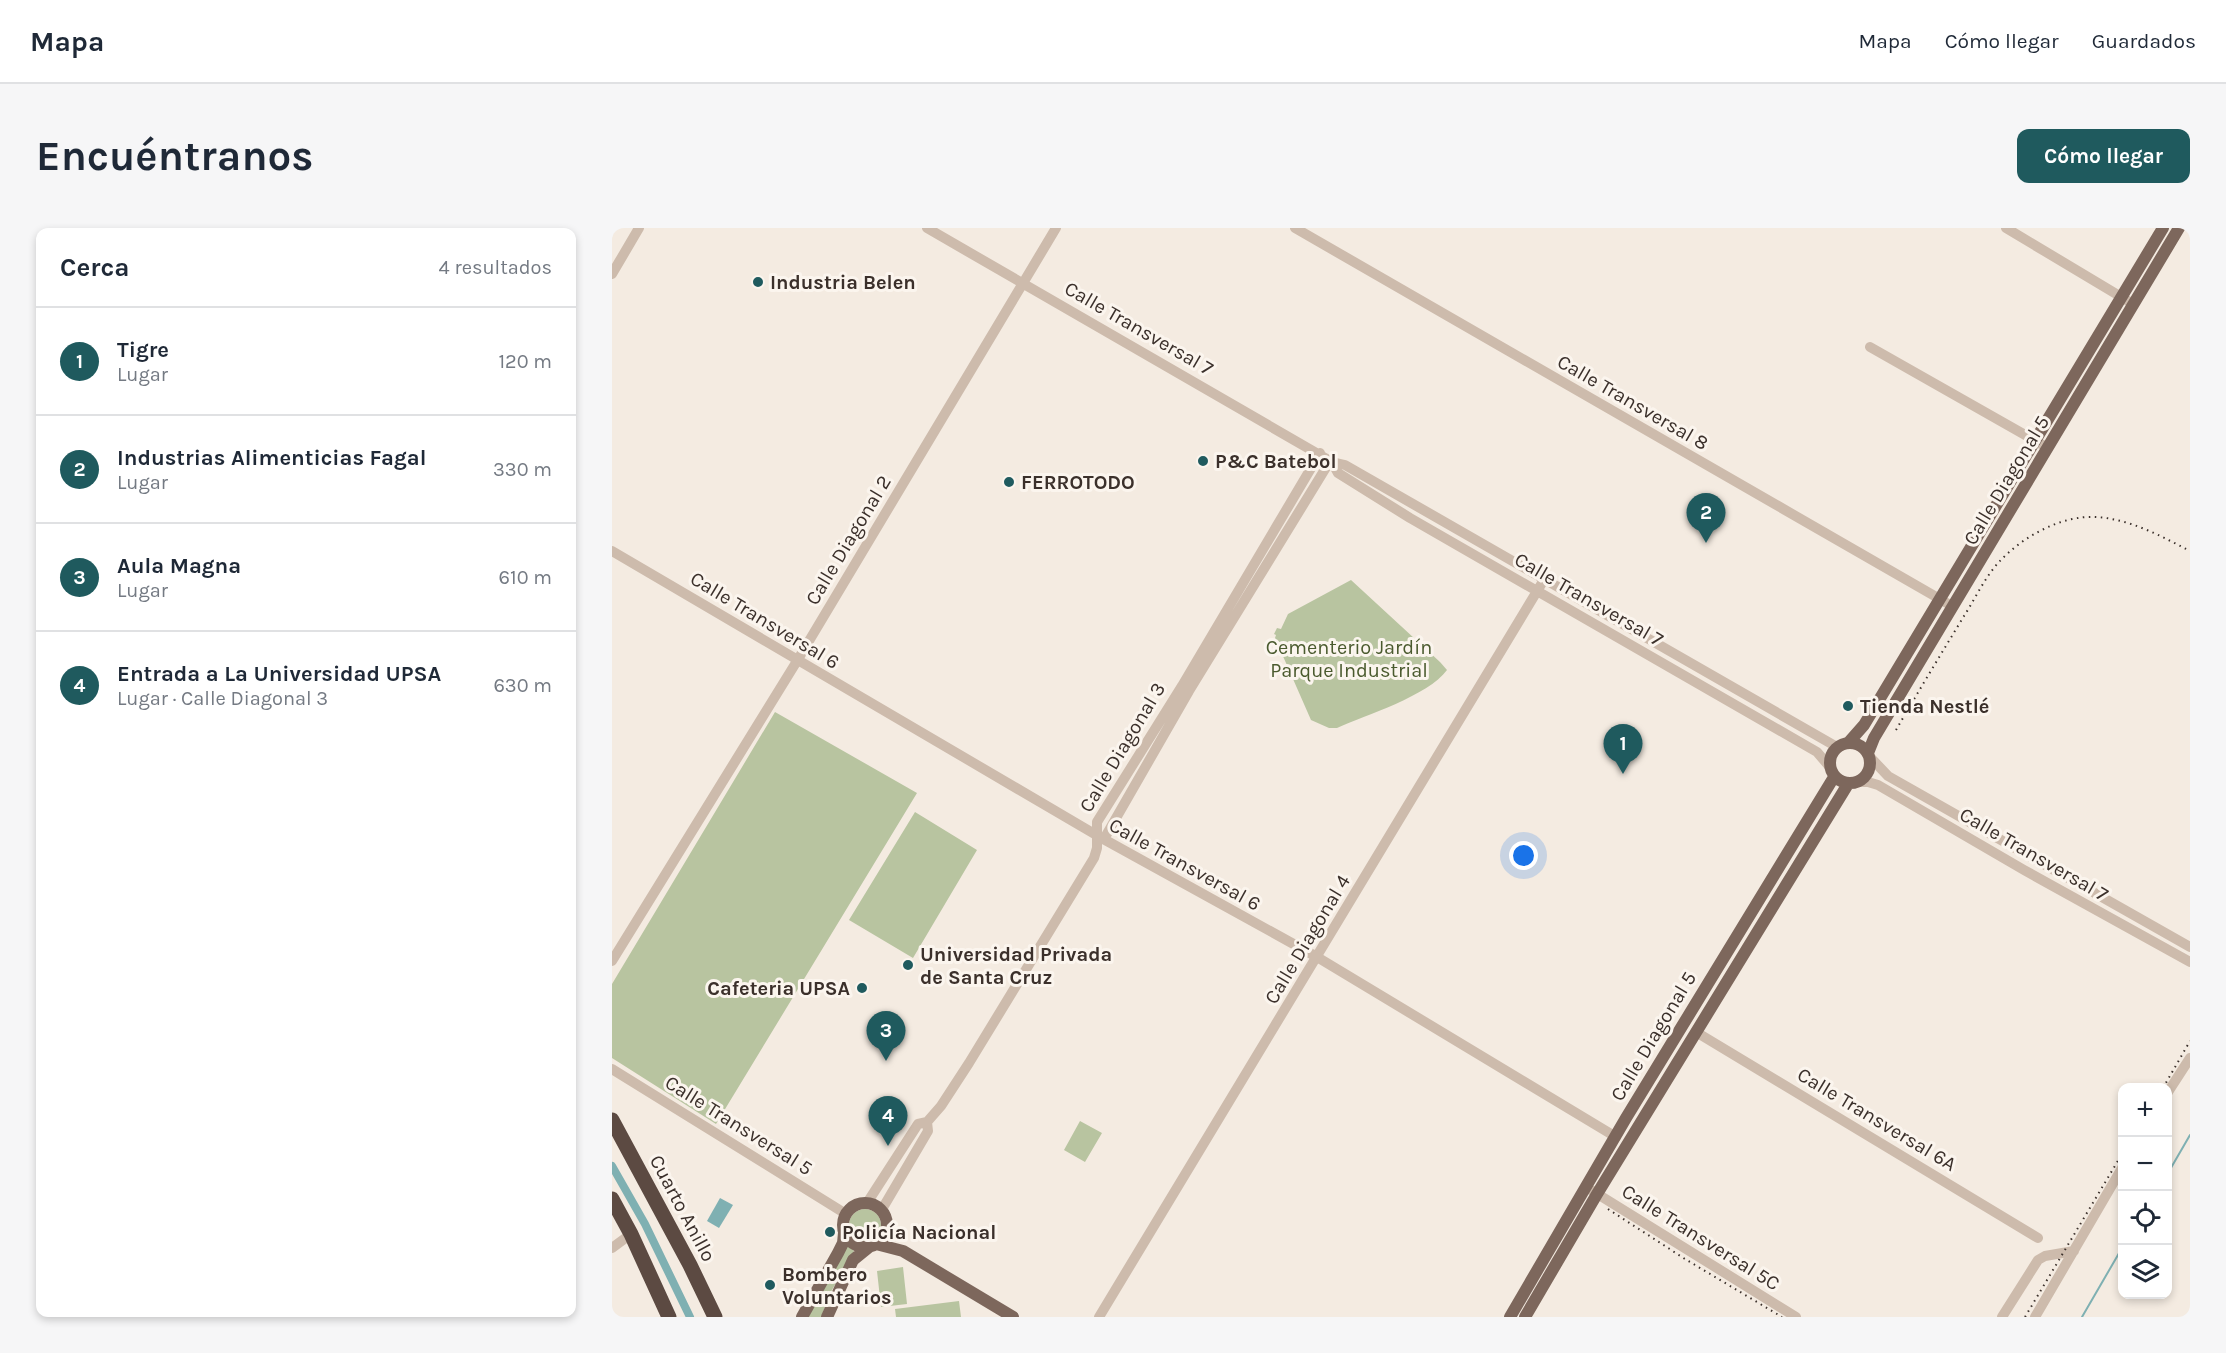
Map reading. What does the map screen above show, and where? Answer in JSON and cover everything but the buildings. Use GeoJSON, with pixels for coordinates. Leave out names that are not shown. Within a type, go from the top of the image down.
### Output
{"type":"FeatureCollection","features":[{"type":"Feature","properties":{"kind":"highway","name":"Cuarto Anillo"},"geometry":{"type":"LineString","coordinates":[[612,1120],[690,1265],[715,1317]]}},
{"type":"Feature","properties":{"kind":"highway"},"geometry":{"type":"LineString","coordinates":[[612,1199],[632,1234],[669,1317]]}},
{"type":"Feature","properties":{"kind":"main road","name":"Calle Diagonal 5"},"geometry":{"type":"LineString","coordinates":[[1843,745],[1864,725],[2163,228]]}},
{"type":"Feature","properties":{"kind":"main road","name":"Calle Diagonal 5"},"geometry":{"type":"LineString","coordinates":[[1869,755],[1952,606],[2180,228]]}},
{"type":"Feature","properties":{"kind":"main road"},"geometry":{"type":"LineString","coordinates":[[1843,745],[1859,745],[1869,755],[1867,774],[1853,783],[1832,771],[1831,755],[1843,745]]}},
{"type":"Feature","properties":{"kind":"main road","name":"Calle Diagonal 5"},"geometry":{"type":"LineString","coordinates":[[1525,1317],[1586,1186],[1832,771]]}},
{"type":"Feature","properties":{"kind":"main road","name":"Calle Diagonal 5"},"geometry":{"type":"LineString","coordinates":[[1510,1317],[1597,1194],[1726,983],[1853,783]]}},
{"type":"Feature","properties":{"kind":"main road"},"geometry":{"type":"LineString","coordinates":[[1713,974],[1726,983]]}},
{"type":"Feature","properties":{"kind":"main road"},"geometry":{"type":"LineString","coordinates":[[802,1317],[843,1243],[842,1225],[846,1214],[855,1206],[867,1203],[881,1211],[903,1251]]}},
{"type":"Feature","properties":{"kind":"main road"},"geometry":{"type":"LineString","coordinates":[[826,1317],[853,1260],[885,1236],[887,1224]]}},
{"type":"Feature","properties":{"kind":"main road"},"geometry":{"type":"LineString","coordinates":[[844,1233],[854,1245],[903,1251],[1013,1317]]}},
{"type":"Feature","properties":{"kind":"street"},"geometry":{"type":"LineString","coordinates":[[612,274],[639,228]]}},
{"type":"Feature","properties":{"kind":"street","name":"Calle Transversal 7"},"geometry":{"type":"LineString","coordinates":[[927,228],[1331,461],[1345,465],[1742,692],[1843,745]]}},
{"type":"Feature","properties":{"kind":"street","name":"Calle Diagonal 2"},"geometry":{"type":"LineString","coordinates":[[612,961],[796,661],[1056,228]]}},
{"type":"Feature","properties":{"kind":"street","name":"Calle Transversal 8"},"geometry":{"type":"LineString","coordinates":[[1295,228],[1952,606]]}},
{"type":"Feature","properties":{"kind":"street"},"geometry":{"type":"LineString","coordinates":[[2006,228],[2133,304]]}},
{"type":"Feature","properties":{"kind":"street"},"geometry":{"type":"LineString","coordinates":[[1870,347],[2048,448]]}},
{"type":"Feature","properties":{"kind":"street","name":"Calle Diagonal 3"},"geometry":{"type":"LineString","coordinates":[[867,1203],[918,1124],[927,1122],[941,1106],[1094,858],[1101,838],[1097,822],[1182,686],[1320,453]]}},
{"type":"Feature","properties":{"kind":"street"},"geometry":{"type":"LineString","coordinates":[[1101,838],[1331,461]]}},
{"type":"Feature","properties":{"kind":"street","name":"Calle Transversal 7"},"geometry":{"type":"LineString","coordinates":[[1331,461],[1338,473],[1410,518],[1817,752],[1832,771]]}},
{"type":"Feature","properties":{"kind":"street","name":"Calle Transversal 6"},"geometry":{"type":"LineString","coordinates":[[612,551],[1101,838],[1317,957],[1616,1137]]}},
{"type":"Feature","properties":{"kind":"street","name":"Calle Diagonal 4"},"geometry":{"type":"LineString","coordinates":[[1099,1317],[1545,578]]}},
{"type":"Feature","properties":{"kind":"street"},"geometry":{"type":"LineString","coordinates":[[1735,703],[1742,692]]}},
{"type":"Feature","properties":{"kind":"street","name":"Calle Transversal 7"},"geometry":{"type":"LineString","coordinates":[[1869,755],[1888,776],[2190,947]]}},
{"type":"Feature","properties":{"kind":"street","name":"Calle Transversal 7"},"geometry":{"type":"LineString","coordinates":[[1853,783],[1868,782],[1878,785],[2075,899],[2190,962]]}},
{"type":"Feature","properties":{"kind":"street"},"geometry":{"type":"LineString","coordinates":[[1954,829],[1962,816]]}},
{"type":"Feature","properties":{"kind":"street"},"geometry":{"type":"LineString","coordinates":[[2075,899],[2083,886]]}},
{"type":"Feature","properties":{"kind":"street"},"geometry":{"type":"LineString","coordinates":[[2174,954],[2180,941]]}},
{"type":"Feature","properties":{"kind":"street","name":"Calle Transversal 6A"},"geometry":{"type":"LineString","coordinates":[[1696,1032],[2038,1238]]}},
{"type":"Feature","properties":{"kind":"street"},"geometry":{"type":"LineString","coordinates":[[2172,1086],[2190,1058]]}},
{"type":"Feature","properties":{"kind":"street","name":"Calle Transversal 5"},"geometry":{"type":"LineString","coordinates":[[612,1069],[846,1214]]}},
{"type":"Feature","properties":{"kind":"street","name":"Calle Diagonal 3"},"geometry":{"type":"LineString","coordinates":[[881,1211],[928,1131],[927,1122]]}},
{"type":"Feature","properties":{"kind":"street"},"geometry":{"type":"LineString","coordinates":[[902,1148],[914,1155]]}},
{"type":"Feature","properties":{"kind":"street"},"geometry":{"type":"LineString","coordinates":[[2035,1317],[2118,1175]]}},
{"type":"Feature","properties":{"kind":"street","name":"Calle Transversal 5C"},"geometry":{"type":"LineString","coordinates":[[1586,1186],[1796,1317]]}},
{"type":"Feature","properties":{"kind":"street"},"geometry":{"type":"LineString","coordinates":[[612,1248],[632,1234]]}},
{"type":"Feature","properties":{"kind":"street"},"geometry":{"type":"LineString","coordinates":[[2002,1317],[2038,1260],[2045,1256],[2074,1251]]}},
{"type":"Feature","properties":{"kind":"green space","name":"Cementerio Jardín Parque Industrial"},"geometry":{"type":"Polygon","coordinates":[[[1351,580],[1447,670],[1426,688],[1411,696],[1337,728],[1329,728],[1311,720],[1274,634],[1277,628],[1281,629],[1288,614],[1351,580]]]}},
{"type":"Feature","properties":{"kind":"green space"},"geometry":{"type":"Polygon","coordinates":[[[775,712],[917,793],[716,1124],[612,1058],[612,984],[775,712]]]}},
{"type":"Feature","properties":{"kind":"green space"},"geometry":{"type":"Polygon","coordinates":[[[915,812],[977,850],[913,958],[849,920],[915,812]]]}},
{"type":"Feature","properties":{"kind":"green space"},"geometry":{"type":"Polygon","coordinates":[[[1080,1121],[1102,1133],[1085,1162],[1064,1150],[1080,1121]]]}},
{"type":"Feature","properties":{"kind":"green space"},"geometry":{"type":"Polygon","coordinates":[[[865,1209],[877,1213],[881,1225],[877,1237],[865,1241],[853,1237],[849,1225],[853,1213],[865,1209]]]}},
{"type":"Feature","properties":{"kind":"green space"},"geometry":{"type":"Polygon","coordinates":[[[847,1245],[854,1251],[832,1290],[821,1317],[808,1317],[847,1245]]]}},
{"type":"Feature","properties":{"kind":"green space"},"geometry":{"type":"Polygon","coordinates":[[[903,1267],[907,1304],[881,1307],[877,1271],[903,1267]]]}},
{"type":"Feature","properties":{"kind":"green space"},"geometry":{"type":"Polygon","coordinates":[[[959,1301],[961,1317],[896,1317],[895,1309],[959,1301]]]}},
{"type":"Feature","properties":{"kind":"water"},"geometry":{"type":"Polygon","coordinates":[[[720,1198],[733,1205],[719,1228],[707,1221],[720,1198]]]}},
{"type":"Feature","properties":{"kind":"waterway"},"geometry":{"type":"LineString","coordinates":[[2172,1166],[2190,1135]]}},
{"type":"Feature","properties":{"kind":"waterway"},"geometry":{"type":"LineString","coordinates":[[612,1166],[645,1224],[690,1317]]}},
{"type":"Feature","properties":{"kind":"waterway"},"geometry":{"type":"LineString","coordinates":[[2082,1317],[2118,1255]]}},
{"type":"Feature","properties":{"kind":"railway"},"geometry":{"type":"LineString","coordinates":[[1896,730],[1989,574],[2008,553],[2031,536],[2069,520],[2083,517],[2109,518],[2156,534],[2190,551]]}},
{"type":"Feature","properties":{"kind":"railway"},"geometry":{"type":"LineString","coordinates":[[2166,1083],[2190,1041]]}},
{"type":"Feature","properties":{"kind":"railway"},"geometry":{"type":"LineString","coordinates":[[2025,1317],[2118,1161]]}},
{"type":"Feature","properties":{"kind":"railway"},"geometry":{"type":"LineString","coordinates":[[1608,1209],[1685,1259],[1782,1317]]}},
{"type":"Feature","properties":{"kind":"place","name":"Industria Belen"},"geometry":{"type":"Point","coordinates":[758,282]}},
{"type":"Feature","properties":{"kind":"place","name":"P&C Batebol"},"geometry":{"type":"Point","coordinates":[1203,461]}},
{"type":"Feature","properties":{"kind":"place","name":"FERROTODO"},"geometry":{"type":"Point","coordinates":[1009,482]}},
{"type":"Feature","properties":{"kind":"place","name":"Industrias Alimenticias Fagal"},"geometry":{"type":"Point","coordinates":[1706,543]}},
{"type":"Feature","properties":{"kind":"place","name":"Tienda Nestlé"},"geometry":{"type":"Point","coordinates":[1848,706]}},
{"type":"Feature","properties":{"kind":"place","name":"Tigre"},"geometry":{"type":"Point","coordinates":[1623,774]}},
{"type":"Feature","properties":{"kind":"place","name":"Universidad Privada de Santa Cruz"},"geometry":{"type":"Point","coordinates":[908,965]}},
{"type":"Feature","properties":{"kind":"place","name":"Cafeteria UPSA"},"geometry":{"type":"Point","coordinates":[862,988]}},
{"type":"Feature","properties":{"kind":"place","name":"Aula Magna"},"geometry":{"type":"Point","coordinates":[886,1061]}},
{"type":"Feature","properties":{"kind":"place","name":"Entrada a La Universidad UPSA"},"geometry":{"type":"Point","coordinates":[888,1146]}},
{"type":"Feature","properties":{"kind":"place","name":"Policía Nacional"},"geometry":{"type":"Point","coordinates":[830,1232]}},
{"type":"Feature","properties":{"kind":"place","name":"Bombero Voluntarios"},"geometry":{"type":"Point","coordinates":[770,1285]}}]}
